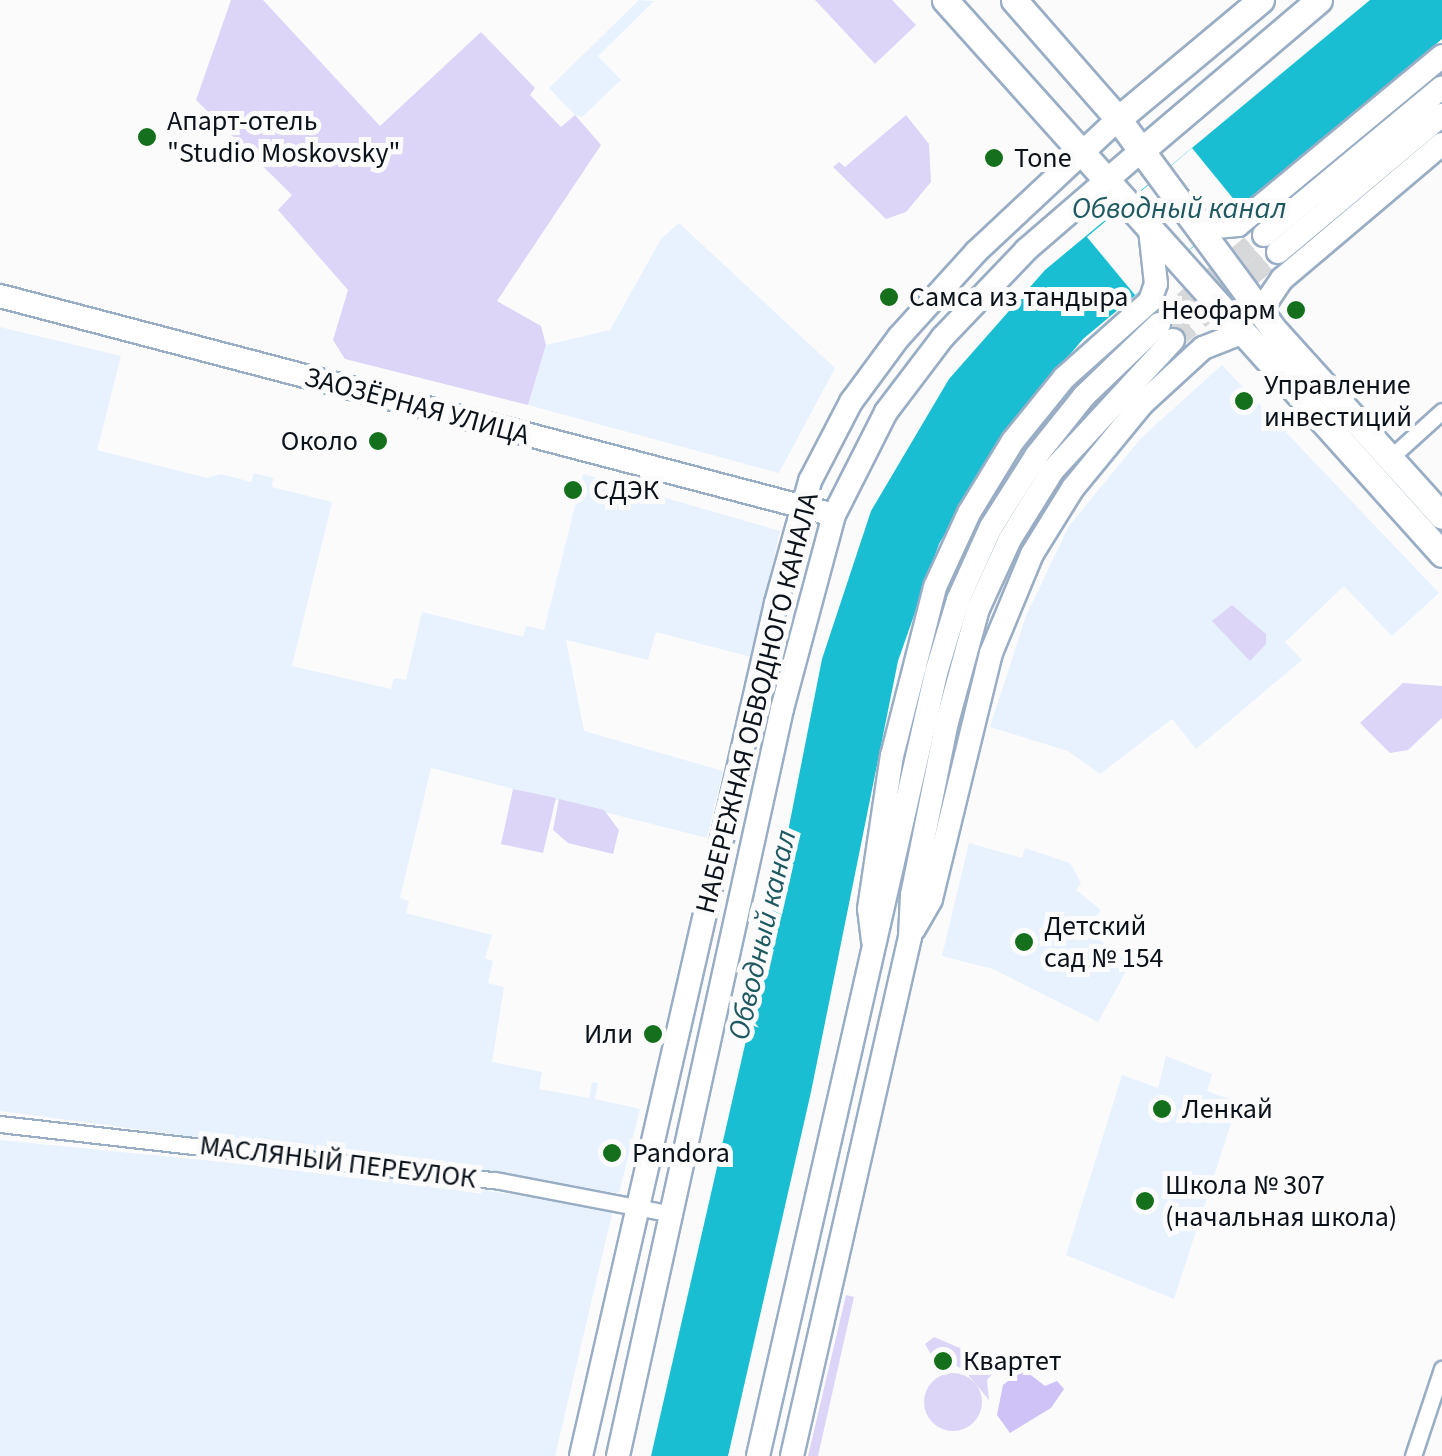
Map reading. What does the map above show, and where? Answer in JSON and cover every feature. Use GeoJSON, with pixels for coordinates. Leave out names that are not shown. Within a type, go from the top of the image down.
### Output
{"type":"FeatureCollection","features":[{"type":"Feature","properties":{"kind":"main road"},"geometry":{"type":"LineString","coordinates":[[945,0],[1442,554]]}},
{"type":"Feature","properties":{"kind":"main road"},"geometry":{"type":"LineString","coordinates":[[1014,0],[1205,227],[1261,310],[1442,516]]}},
{"type":"Feature","properties":{"kind":"main road","name":"НАБЕРЕЖНАЯ ОБВОДНОГО КАНАЛА"},"geometry":{"type":"LineString","coordinates":[[581,1456],[801,507],[837,425],[899,337],[1080,152],[1261,0]]}},
{"type":"Feature","properties":{"kind":"main road","name":"НАБЕРЕЖНАЯ ОБВОДНОГО КАНАЛА"},"geometry":{"type":"LineString","coordinates":[[618,1456],[782,708],[834,515],[864,447],[920,364],[994,281],[1104,180],[1319,0]]}},
{"type":"Feature","properties":{"kind":"main road"},"geometry":{"type":"LineString","coordinates":[[1205,227],[1243,222],[1442,56]]}},
{"type":"Feature","properties":{"kind":"main road"},"geometry":{"type":"LineString","coordinates":[[1442,87],[1271,244],[1442,115]]}},
{"type":"Feature","properties":{"kind":"main road"},"geometry":{"type":"LineString","coordinates":[[1261,310],[1282,279],[1442,144]]}},
{"type":"Feature","properties":{"kind":"main road"},"geometry":{"type":"LineString","coordinates":[[874,950],[869,909],[892,756],[940,574],[1014,441],[1064,378],[1150,300],[1156,277],[1150,230]]}},
{"type":"Feature","properties":{"kind":"main road","name":"ЗАОЗЁРНАЯ УЛИЦА"},"geometry":{"type":"LineString","coordinates":[[0,296],[834,515]]}},
{"type":"Feature","properties":{"kind":"main road"},"geometry":{"type":"LineString","coordinates":[[758,1456],[941,654],[974,562],[1011,491],[1059,425],[1166,332],[1076,439],[1029,504],[993,572],[947,722],[912,895],[910,937],[792,1456]]}},
{"type":"Feature","properties":{"kind":"main road"},"geometry":{"type":"LineString","coordinates":[[910,937],[931,899],[990,652],[1032,554],[1074,488],[1142,404],[1203,348],[1241,332]]}},
{"type":"Feature","properties":{"kind":"street"},"geometry":{"type":"LineString","coordinates":[[1390,458],[1442,411]]}},
{"type":"Feature","properties":{"kind":"street","name":"МАСЛЯНЫЙ ПЕРЕУЛОК"},"geometry":{"type":"LineString","coordinates":[[0,1124],[495,1180],[674,1214]]}},
{"type":"Feature","properties":{"kind":"street"},"geometry":{"type":"LineString","coordinates":[[1413,1456],[1442,1369]]}},
{"type":"Feature","properties":{"kind":"shaded area"},"geometry":{"type":"Polygon","coordinates":[[[231,0],[263,0],[380,126],[481,32],[535,88],[530,95],[561,127],[575,115],[601,145],[497,301],[541,326],[546,345],[528,405],[345,359],[333,340],[348,290],[278,210],[292,195],[196,100],[231,0]]]}},
{"type":"Feature","properties":{"kind":"shaded area"},"geometry":{"type":"Polygon","coordinates":[[[639,0],[654,1],[598,56],[621,80],[582,117],[575,115],[549,88],[639,0]]]}},
{"type":"Feature","properties":{"kind":"shaded area"},"geometry":{"type":"Polygon","coordinates":[[[815,0],[892,0],[916,25],[875,64],[815,0]]]}},
{"type":"Feature","properties":{"kind":"shaded area"},"geometry":{"type":"Polygon","coordinates":[[[906,115],[929,144],[931,182],[906,212],[886,219],[833,167],[839,162],[845,167],[906,115]]]}},
{"type":"Feature","properties":{"kind":"shaded area"},"geometry":{"type":"Polygon","coordinates":[[[679,223],[835,368],[779,473],[528,405],[546,345],[610,330],[661,239],[679,223]]]}},
{"type":"Feature","properties":{"kind":"shaded area"},"geometry":{"type":"Polygon","coordinates":[[[0,327],[121,356],[97,450],[207,478],[221,474],[251,482],[254,473],[273,478],[272,487],[332,502],[292,666],[391,689],[394,678],[406,680],[422,612],[523,637],[526,626],[544,630],[583,474],[780,531],[751,657],[656,632],[648,660],[566,640],[584,731],[723,771],[707,838],[431,768],[400,898],[409,901],[406,913],[492,935],[485,958],[493,961],[488,983],[504,987],[492,1062],[542,1072],[539,1089],[589,1098],[592,1082],[598,1083],[595,1099],[640,1109],[619,1193],[0,1111],[0,327]]]}},
{"type":"Feature","properties":{"kind":"shaded area"},"geometry":{"type":"Polygon","coordinates":[[[1222,365],[1439,593],[1392,636],[1344,586],[1285,642],[1302,660],[1196,749],[1172,719],[1100,774],[1068,751],[990,727],[1026,616],[1069,526],[1142,437],[1222,365]]]}},
{"type":"Feature","properties":{"kind":"shaded area"},"geometry":{"type":"Polygon","coordinates":[[[1232,605],[1266,634],[1266,644],[1250,661],[1212,621],[1232,605]]]}},
{"type":"Feature","properties":{"kind":"shaded area"},"geometry":{"type":"Polygon","coordinates":[[[1403,683],[1442,686],[1442,718],[1408,750],[1390,753],[1360,723],[1403,683]]]}},
{"type":"Feature","properties":{"kind":"shaded area"},"geometry":{"type":"Polygon","coordinates":[[[513,789],[556,798],[543,853],[501,844],[513,789]]]}},
{"type":"Feature","properties":{"kind":"shaded area"},"geometry":{"type":"Polygon","coordinates":[[[559,799],[604,810],[619,830],[613,854],[568,843],[553,830],[559,799]]]}},
{"type":"Feature","properties":{"kind":"shaded area","name":"Детский сад № 154"},"geometry":{"type":"Polygon","coordinates":[[[969,843],[1022,858],[1025,848],[1070,863],[1081,883],[1076,890],[1101,910],[1086,929],[1130,964],[1098,1022],[993,969],[942,956],[969,843]]]}},
{"type":"Feature","properties":{"kind":"shaded area","name":"Школа № 307 (начальная школа)"},"geometry":{"type":"Polygon","coordinates":[[[1166,1056],[1212,1074],[1207,1091],[1238,1102],[1174,1299],[1066,1255],[1122,1075],[1158,1088],[1166,1056]]]}},
{"type":"Feature","properties":{"kind":"shaded area"},"geometry":{"type":"Polygon","coordinates":[[[0,1140],[444,1184],[613,1210],[555,1456],[0,1456],[0,1140]]]}},
{"type":"Feature","properties":{"kind":"shaded area"},"geometry":{"type":"Polygon","coordinates":[[[846,1295],[854,1297],[818,1456],[808,1456],[846,1295]]]}},
{"type":"Feature","properties":{"kind":"shaded area"},"geometry":{"type":"Polygon","coordinates":[[[934,1337],[1000,1365],[987,1380],[989,1400],[965,1371],[947,1360],[935,1361],[925,1344],[934,1337]]]}},
{"type":"Feature","properties":{"kind":"shaded area"},"geometry":{"type":"Polygon","coordinates":[[[1023,1369],[1045,1386],[1057,1381],[1064,1389],[1051,1408],[1010,1433],[997,1415],[1003,1385],[1023,1369]]]}},
{"type":"Feature","properties":{"kind":"shaded area"},"geometry":{"type":"Polygon","coordinates":[[[953,1373],[973,1382],[982,1402],[973,1422],[953,1431],[933,1422],[924,1402],[933,1382],[953,1373]]]}},
{"type":"Feature","properties":{"kind":"water","name":"Обводный канал"},"geometry":{"type":"Polygon","coordinates":[[[1370,0],[1442,0],[1442,39],[1083,339],[1003,434],[939,544],[898,661],[811,1092],[728,1456],[651,1456],[752,1014],[822,659],[871,511],[949,379],[1045,270],[1370,0]]]}},
{"type":"Feature","properties":{"kind":"pier"},"geometry":{"type":"Polygon","coordinates":[[[1192,148],[1240,207],[1135,295],[1087,237],[1192,148]]]}},
{"type":"Feature","properties":{"kind":"tunnel"},"geometry":{"type":"LineString","coordinates":[[1159,324],[1264,235]]}},
{"type":"Feature","properties":{"kind":"tunnel"},"geometry":{"type":"LineString","coordinates":[[1173,340],[1278,252]]}},
{"type":"Feature","properties":{"kind":"place","name":"Апарт-отель \"Studio Moskovsky\""},"geometry":{"type":"Point","coordinates":[147,137]}},
{"type":"Feature","properties":{"kind":"place","name":"Tone"},"geometry":{"type":"Point","coordinates":[994,158]}},
{"type":"Feature","properties":{"kind":"place","name":"Самса из тандыра"},"geometry":{"type":"Point","coordinates":[889,297]}},
{"type":"Feature","properties":{"kind":"place","name":"Неофарм"},"geometry":{"type":"Point","coordinates":[1296,310]}},
{"type":"Feature","properties":{"kind":"place","name":"Управление инвестиций"},"geometry":{"type":"Point","coordinates":[1244,401]}},
{"type":"Feature","properties":{"kind":"place","name":"Около"},"geometry":{"type":"Point","coordinates":[378,441]}},
{"type":"Feature","properties":{"kind":"place","name":"СДЭК"},"geometry":{"type":"Point","coordinates":[573,490]}},
{"type":"Feature","properties":{"kind":"place","name":"Детский сад № 154"},"geometry":{"type":"Point","coordinates":[1024,942]}},
{"type":"Feature","properties":{"kind":"place","name":"Или"},"geometry":{"type":"Point","coordinates":[653,1034]}},
{"type":"Feature","properties":{"kind":"place","name":"Ленкай"},"geometry":{"type":"Point","coordinates":[1162,1109]}},
{"type":"Feature","properties":{"kind":"place","name":"Pandora"},"geometry":{"type":"Point","coordinates":[612,1153]}},
{"type":"Feature","properties":{"kind":"place","name":"Школа № 307 (начальная школа)"},"geometry":{"type":"Point","coordinates":[1145,1201]}},
{"type":"Feature","properties":{"kind":"place","name":"Квартет"},"geometry":{"type":"Point","coordinates":[943,1361]}}]}
